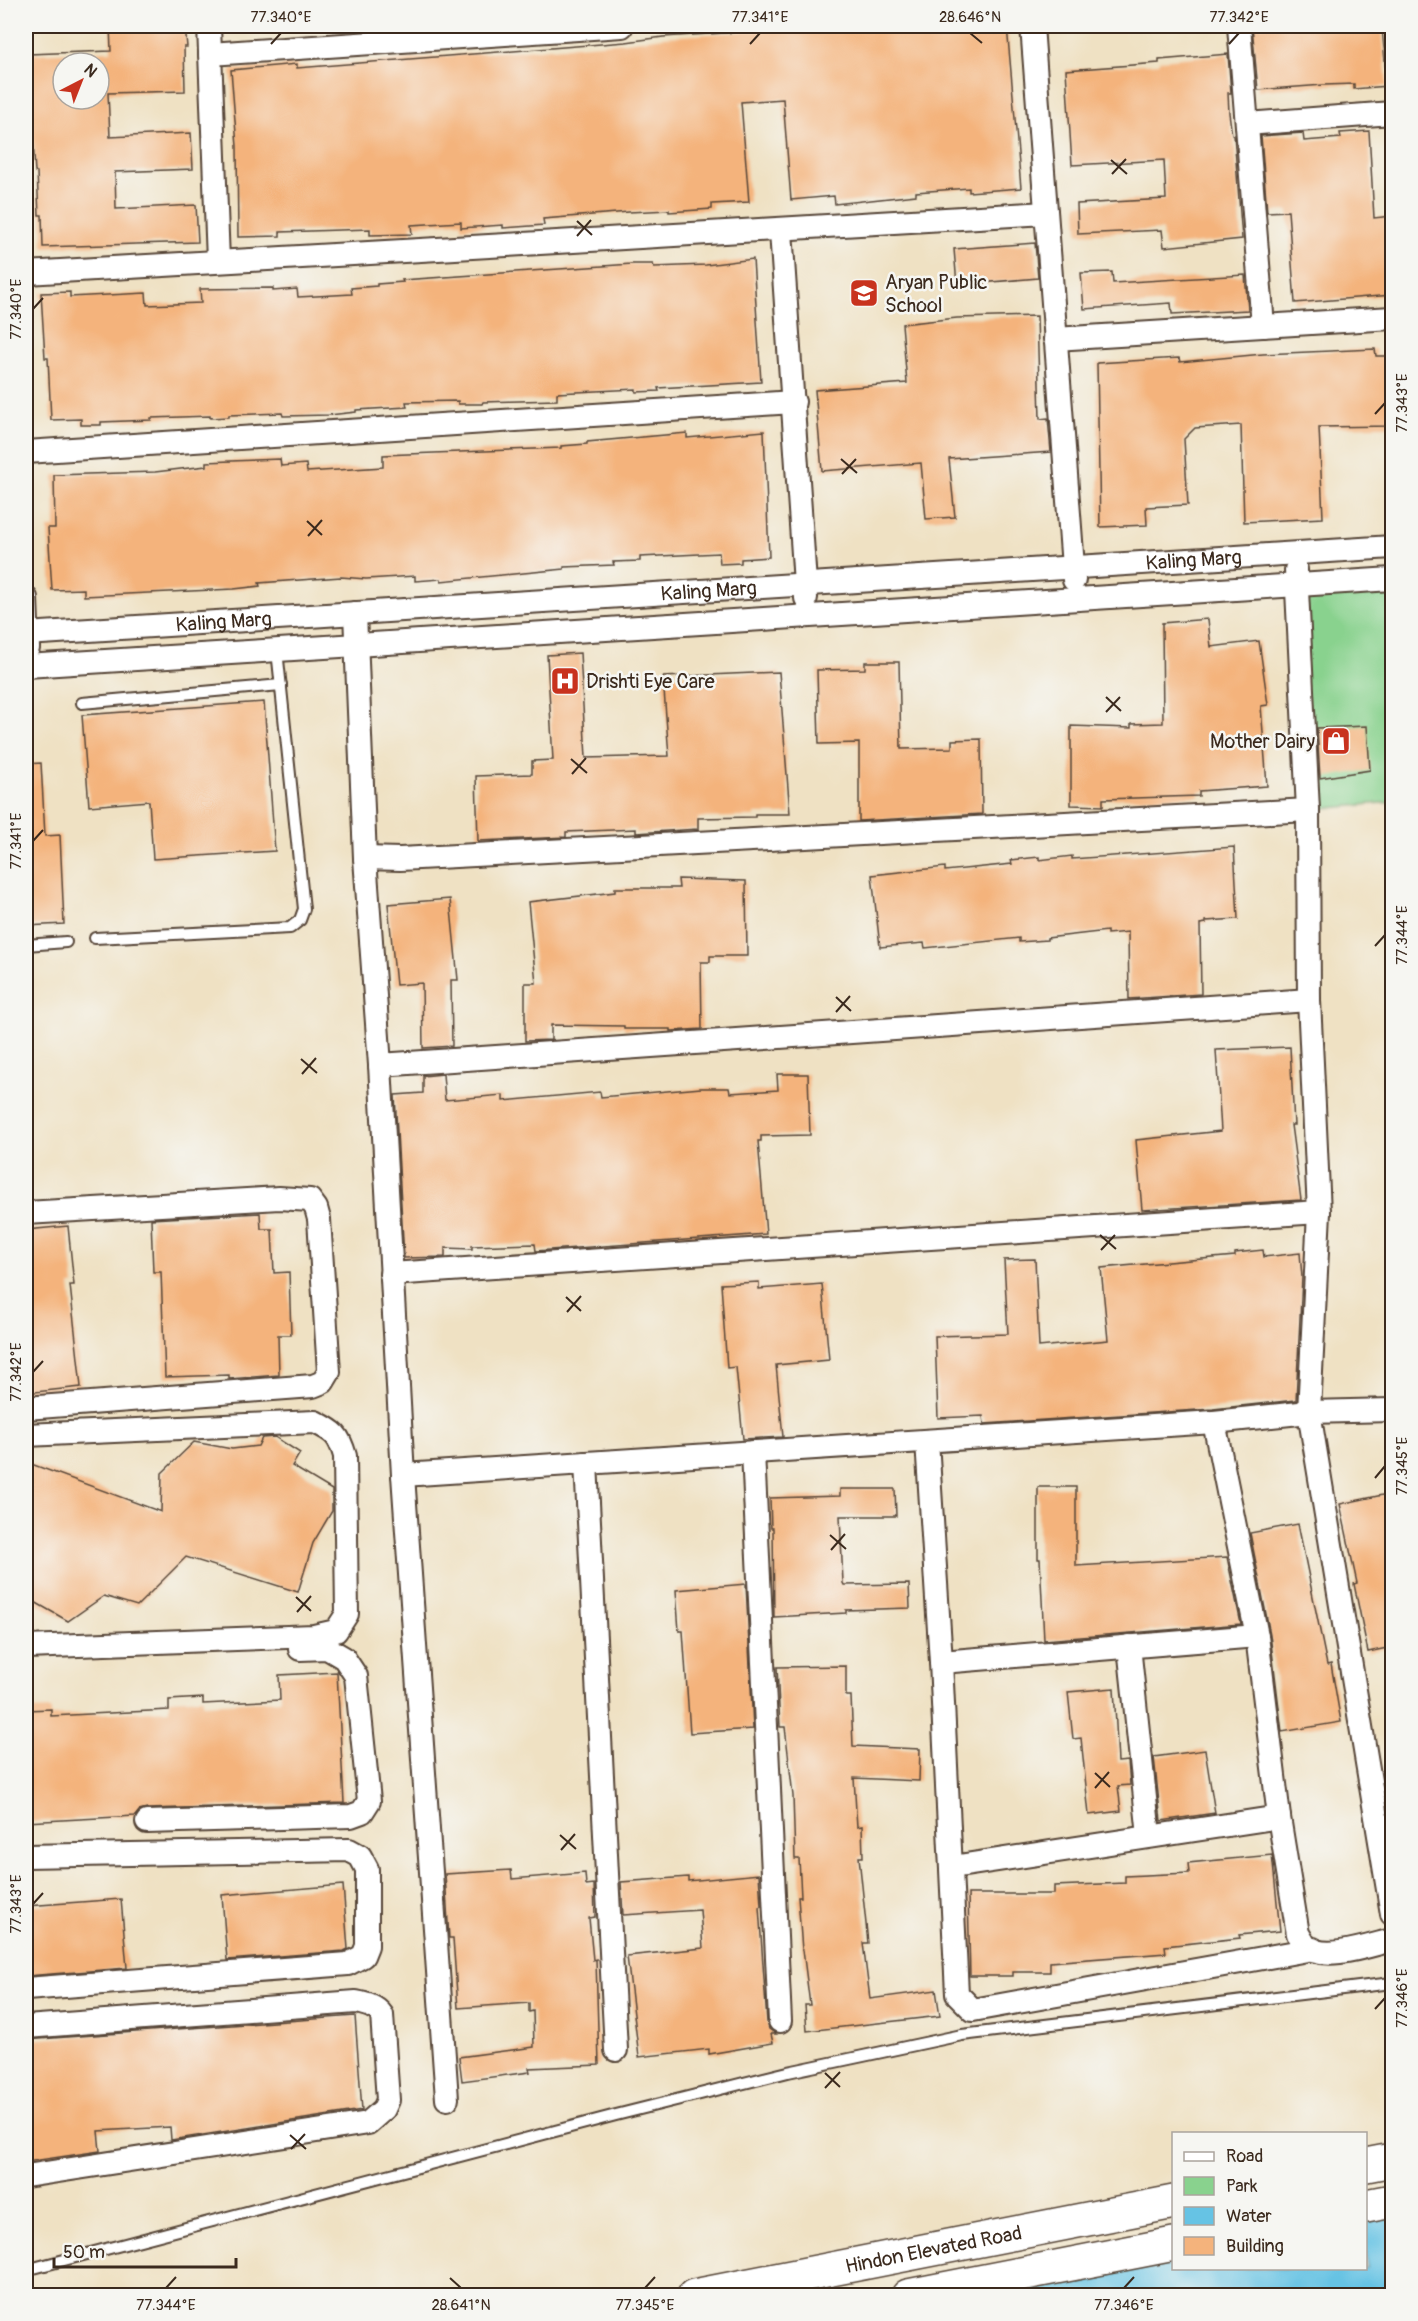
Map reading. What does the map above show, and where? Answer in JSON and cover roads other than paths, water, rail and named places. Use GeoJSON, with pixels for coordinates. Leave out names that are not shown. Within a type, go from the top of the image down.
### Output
{"type":"FeatureCollection","features":[{"type":"Feature","properties":{"kind":"highway"},"geometry":{"type":"LineString","coordinates":[[1367,2166],[1392,2160]]}},
{"type":"Feature","properties":{"kind":"highway"},"geometry":{"type":"LineString","coordinates":[[1367,2206],[1392,2201]]}},
{"type":"Feature","properties":{"kind":"highway","name":"Hindon Elevated Road"},"geometry":{"type":"LineString","coordinates":[[694,2295],[1172,2202]]}},
{"type":"Feature","properties":{"kind":"highway"},"geometry":{"type":"LineString","coordinates":[[908,2295],[1172,2244]]}},
{"type":"Feature","properties":{"kind":"street"},"geometry":{"type":"LineString","coordinates":[[209,26],[218,261]]}},
{"type":"Feature","properties":{"kind":"street"},"geometry":{"type":"LineString","coordinates":[[210,54],[622,26]]}},
{"type":"Feature","properties":{"kind":"street"},"geometry":{"type":"LineString","coordinates":[[1032,26],[1075,599]]}},
{"type":"Feature","properties":{"kind":"street"},"geometry":{"type":"LineString","coordinates":[[1239,26],[1263,326]]}},
{"type":"Feature","properties":{"kind":"street"},"geometry":{"type":"LineString","coordinates":[[1247,124],[1392,113]]}},
{"type":"Feature","properties":{"kind":"street"},"geometry":{"type":"LineString","coordinates":[[26,273],[781,231],[1046,213]]}},
{"type":"Feature","properties":{"kind":"street"},"geometry":{"type":"LineString","coordinates":[[781,231],[808,616]]}},
{"type":"Feature","properties":{"kind":"street"},"geometry":{"type":"LineString","coordinates":[[1055,339],[1392,318]]}},
{"type":"Feature","properties":{"kind":"street"},"geometry":{"type":"LineString","coordinates":[[26,452],[794,402]]}},
{"type":"Feature","properties":{"kind":"street","name":"Kaling Marg"},"geometry":{"type":"LineString","coordinates":[[26,634],[1392,547]]}},
{"type":"Feature","properties":{"kind":"street"},"geometry":{"type":"LineString","coordinates":[[1295,553],[1308,810],[1309,1000],[1319,1212],[1309,1412],[1392,1914]]}},
{"type":"Feature","properties":{"kind":"street","name":"Kaling Marg"},"geometry":{"type":"LineString","coordinates":[[27,666],[1392,579]]}},
{"type":"Feature","properties":{"kind":"street"},"geometry":{"type":"LineString","coordinates":[[26,598],[27,666]]}},
{"type":"Feature","properties":{"kind":"street"},"geometry":{"type":"LineString","coordinates":[[355,613],[365,858],[380,1065],[403,1475],[447,2100]]}},
{"type":"Feature","properties":{"kind":"street"},"geometry":{"type":"LineString","coordinates":[[365,858],[435,857],[1308,810]]}},
{"type":"Feature","properties":{"kind":"street"},"geometry":{"type":"LineString","coordinates":[[380,1065],[1309,1000]]}},
{"type":"Feature","properties":{"kind":"street"},"geometry":{"type":"LineString","coordinates":[[26,1213],[279,1198],[310,1200],[316,1208],[319,1219],[329,1372],[323,1382],[313,1386],[26,1408]]}},
{"type":"Feature","properties":{"kind":"street"},"geometry":{"type":"LineString","coordinates":[[391,1274],[1319,1212]]}},
{"type":"Feature","properties":{"kind":"street"},"geometry":{"type":"LineString","coordinates":[[403,1475],[1214,1422],[1309,1412],[1392,1410]]}},
{"type":"Feature","properties":{"kind":"street"},"geometry":{"type":"LineString","coordinates":[[26,1435],[315,1422],[329,1429],[340,1439],[345,1456],[347,1592],[347,1614],[336,1631],[314,1636],[26,1647]]}},
{"type":"Feature","properties":{"kind":"street"},"geometry":{"type":"LineString","coordinates":[[1214,1422],[1257,1636],[1279,1817],[1298,1934],[1306,1946],[1333,1953],[1392,1940]]}},
{"type":"Feature","properties":{"kind":"street"},"geometry":{"type":"LineString","coordinates":[[927,1441],[941,1662],[957,1994],[973,2010],[1313,1949]]}},
{"type":"Feature","properties":{"kind":"street"},"geometry":{"type":"LineString","coordinates":[[753,1452],[780,2021]]}},
{"type":"Feature","properties":{"kind":"street"},"geometry":{"type":"LineString","coordinates":[[586,1463],[616,2050]]}},
{"type":"Feature","properties":{"kind":"street"},"geometry":{"type":"LineString","coordinates":[[941,1662],[1257,1636]]}},
{"type":"Feature","properties":{"kind":"street"},"geometry":{"type":"LineString","coordinates":[[1129,1646],[1149,1836]]}},
{"type":"Feature","properties":{"kind":"street"},"geometry":{"type":"LineString","coordinates":[[26,1657],[327,1648],[344,1658],[356,1676],[369,1801],[362,1812],[351,1816],[147,1822]]}},
{"type":"Feature","properties":{"kind":"street"},"geometry":{"type":"LineString","coordinates":[[952,1867],[1279,1817]]}},
{"type":"Feature","properties":{"kind":"street"},"geometry":{"type":"LineString","coordinates":[[26,1856],[349,1850],[360,1856],[367,1869],[367,1946],[363,1956],[348,1964],[26,1989]]}},
{"type":"Feature","properties":{"kind":"street"},"geometry":{"type":"LineString","coordinates":[[26,2027],[344,2003],[365,2004],[379,2010],[382,2015],[388,2100],[384,2109],[368,2123],[26,2176]]}},
{"type":"Feature","properties":{"kind":"lane"},"geometry":{"type":"LineString","coordinates":[[95,938],[290,928],[300,920],[304,909],[277,650]]}},
{"type":"Feature","properties":{"kind":"lane"},"geometry":{"type":"LineString","coordinates":[[82,703],[281,685]]}},
{"type":"Feature","properties":{"kind":"lane"},"geometry":{"type":"LineString","coordinates":[[26,945],[66,942]]}},
{"type":"Feature","properties":{"kind":"lane"},"geometry":{"type":"LineString","coordinates":[[26,2270],[616,2115],[788,2072],[927,2042],[973,2034],[1392,1983]]}},
{"type":"Feature","properties":{"kind":"water"},"geometry":{"type":"Polygon","coordinates":[[[1392,2191],[1392,2295],[876,2296],[1172,2236],[1172,2270],[1367,2270],[1367,2197],[1392,2191]]]}},
{"type":"Feature","properties":{"kind":"place","name":"Aryan Public School"},"geometry":{"type":"Point","coordinates":[864,293]}},
{"type":"Feature","properties":{"kind":"place","name":"Drishti Eye Care"},"geometry":{"type":"Point","coordinates":[565,681]}},
{"type":"Feature","properties":{"kind":"place","name":"Mother Dairy"},"geometry":{"type":"Point","coordinates":[1336,741]}}]}
